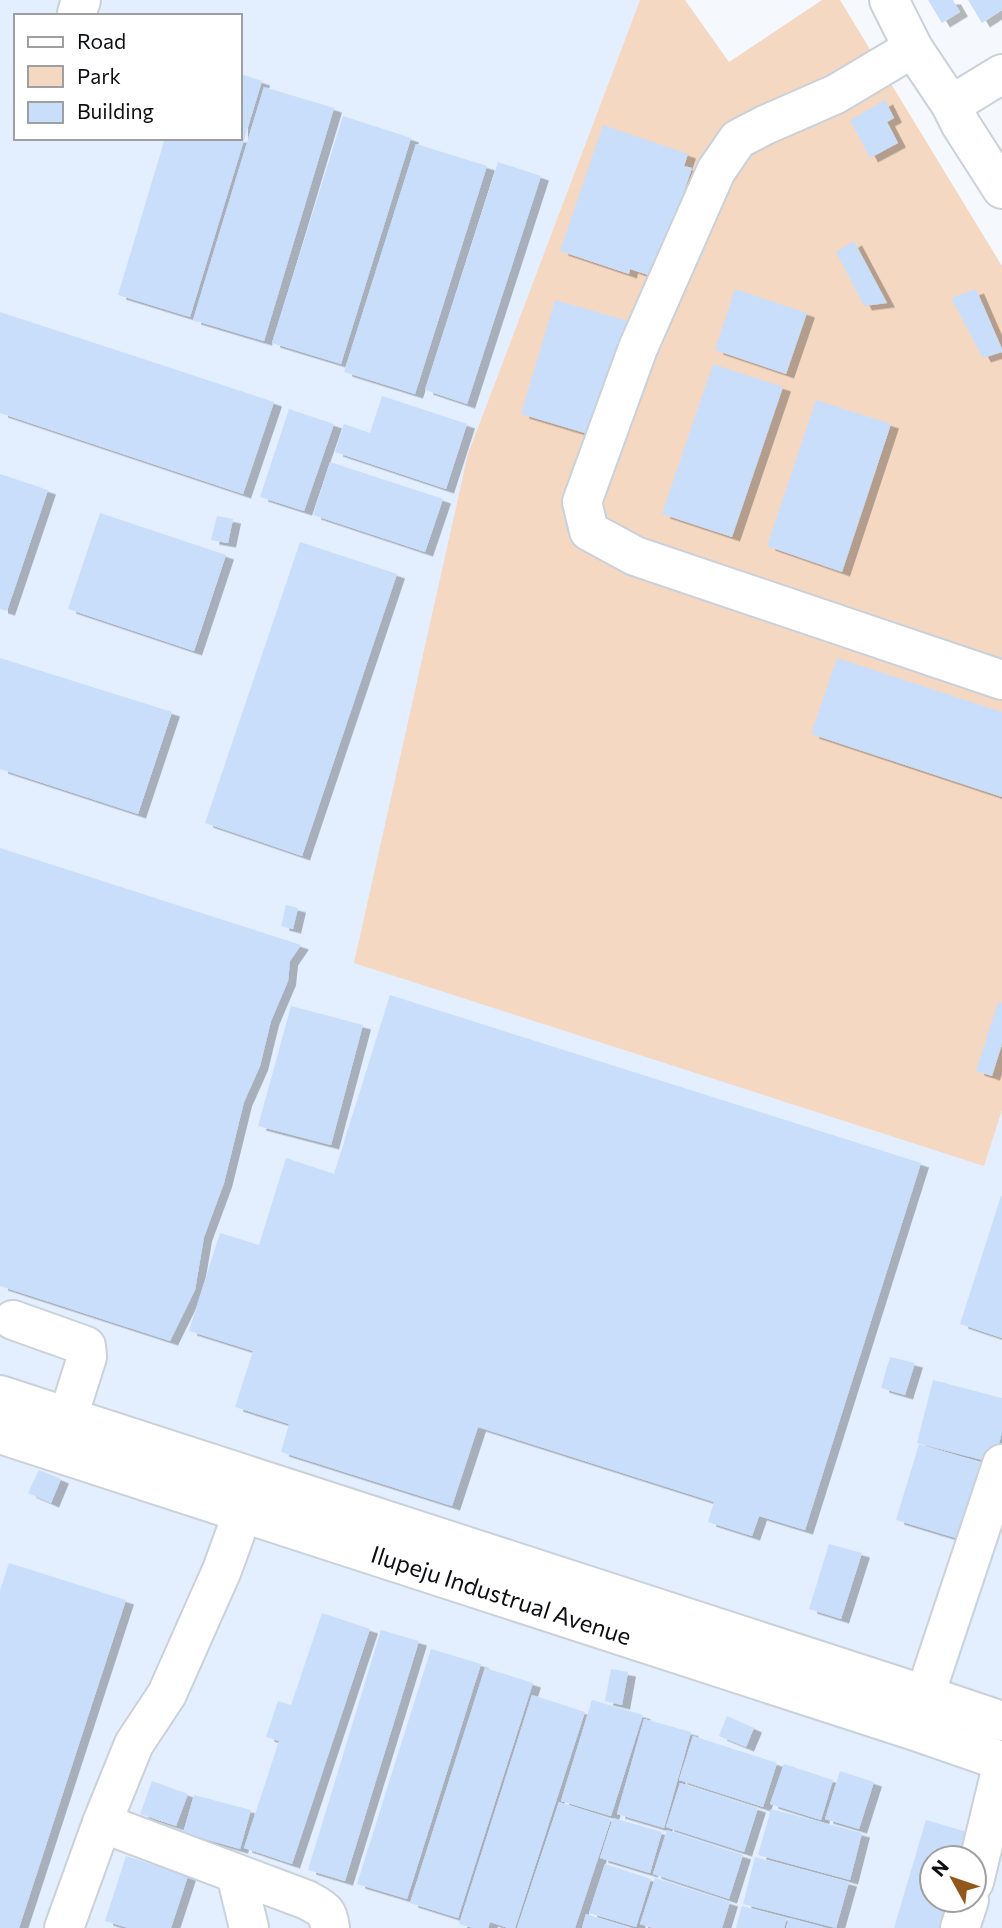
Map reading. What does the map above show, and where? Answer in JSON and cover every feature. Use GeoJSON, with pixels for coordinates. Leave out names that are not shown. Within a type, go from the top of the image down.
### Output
{"type":"FeatureCollection","features":[{"type":"Feature","properties":{"kind":"street"},"geometry":{"type":"LineString","coordinates":[[889,0],[913,48],[1002,189]]}},
{"type":"Feature","properties":{"kind":"street"},"geometry":{"type":"LineString","coordinates":[[913,48],[836,94],[738,139],[716,171],[638,348],[582,502],[589,531],[635,556],[1002,680]]}},
{"type":"Feature","properties":{"kind":"street"},"geometry":{"type":"LineString","coordinates":[[951,105],[1002,74]]}},
{"type":"Feature","properties":{"kind":"street"},"geometry":{"type":"LineString","coordinates":[[13,1320],[86,1346],[87,1357],[68,1417]]}},
{"type":"Feature","properties":{"kind":"street","name":"Ilupeju Industrual Avenue"},"geometry":{"type":"LineString","coordinates":[[0,1395],[1002,1721]]}},
{"type":"Feature","properties":{"kind":"street","name":"Ilupeju Industrual Avenue"},"geometry":{"type":"LineString","coordinates":[[0,1434],[902,1727],[1002,1763]]}},
{"type":"Feature","properties":{"kind":"street"},"geometry":{"type":"LineString","coordinates":[[925,1695],[1002,1464]]}},
{"type":"Feature","properties":{"kind":"street"},"geometry":{"type":"LineString","coordinates":[[64,1928],[134,1744],[167,1693],[222,1570],[243,1512]]}},
{"type":"Feature","properties":{"kind":"street"},"geometry":{"type":"LineString","coordinates":[[983,1844],[1002,1763]]}},
{"type":"Feature","properties":{"kind":"street"},"geometry":{"type":"LineString","coordinates":[[102,1823],[307,1900],[322,1908],[328,1915],[330,1928]]}},
{"type":"Feature","properties":{"kind":"street"},"geometry":{"type":"LineString","coordinates":[[236,1874],[249,1928]]}},
{"type":"Feature","properties":{"kind":"shaded area"},"geometry":{"type":"Polygon","coordinates":[[[0,0],[640,0],[468,454],[983,1166],[1002,1110],[1002,1928],[0,1928],[0,0]]]}},
{"type":"Feature","properties":{"kind":"green space"},"geometry":{"type":"Polygon","coordinates":[[[640,0],[685,0],[729,62],[822,0],[840,0],[1002,266],[1002,1110],[984,1166],[354,963],[468,454],[640,0]]]}},
{"type":"Feature","properties":{"kind":"building"},"geometry":{"type":"Polygon","coordinates":[[[928,0],[953,0],[960,12],[942,23],[928,0]]]}},
{"type":"Feature","properties":{"kind":"building"},"geometry":{"type":"Polygon","coordinates":[[[968,0],[1002,0],[1002,10],[982,23],[968,0]]]}},
{"type":"Feature","properties":{"kind":"building"},"geometry":{"type":"Polygon","coordinates":[[[242,75],[262,81],[190,317],[118,295],[164,140],[242,140],[242,75]]]}},
{"type":"Feature","properties":{"kind":"building"},"geometry":{"type":"Polygon","coordinates":[[[264,87],[334,108],[264,341],[193,320],[264,87]]]}},
{"type":"Feature","properties":{"kind":"building"},"geometry":{"type":"Polygon","coordinates":[[[885,100],[894,118],[887,122],[898,143],[870,158],[850,120],[885,100]]]}},
{"type":"Feature","properties":{"kind":"building"},"geometry":{"type":"Polygon","coordinates":[[[343,116],[411,138],[341,364],[272,343],[343,116]]]}},
{"type":"Feature","properties":{"kind":"building"},"geometry":{"type":"Polygon","coordinates":[[[603,125],[688,154],[684,166],[692,168],[658,269],[651,276],[630,269],[629,274],[560,251],[603,125]]]}},
{"type":"Feature","properties":{"kind":"building"},"geometry":{"type":"Polygon","coordinates":[[[416,144],[487,166],[415,394],[344,372],[416,144]]]}},
{"type":"Feature","properties":{"kind":"building"},"geometry":{"type":"Polygon","coordinates":[[[498,162],[541,176],[467,404],[425,390],[498,162]]]}},
{"type":"Feature","properties":{"kind":"building"},"geometry":{"type":"Polygon","coordinates":[[[854,241],[887,303],[864,306],[836,252],[854,241]]]}},
{"type":"Feature","properties":{"kind":"building"},"geometry":{"type":"Polygon","coordinates":[[[735,289],[807,313],[786,374],[715,350],[735,289]]]}},
{"type":"Feature","properties":{"kind":"building"},"geometry":{"type":"Polygon","coordinates":[[[976,289],[1002,349],[1002,352],[983,358],[951,298],[976,289]]]}},
{"type":"Feature","properties":{"kind":"building"},"geometry":{"type":"Polygon","coordinates":[[[555,300],[632,322],[598,437],[521,414],[555,300]]]}},
{"type":"Feature","properties":{"kind":"building"},"geometry":{"type":"Polygon","coordinates":[[[0,312],[274,402],[243,494],[0,413],[0,312]]]}},
{"type":"Feature","properties":{"kind":"building"},"geometry":{"type":"Polygon","coordinates":[[[713,364],[783,387],[732,537],[662,514],[713,364]]]}},
{"type":"Feature","properties":{"kind":"building"},"geometry":{"type":"Polygon","coordinates":[[[382,396],[467,424],[446,489],[335,452],[344,424],[370,433],[382,396]]]}},
{"type":"Feature","properties":{"kind":"building"},"geometry":{"type":"Polygon","coordinates":[[[816,400],[891,424],[842,572],[767,546],[816,400]]]}},
{"type":"Feature","properties":{"kind":"building"},"geometry":{"type":"Polygon","coordinates":[[[289,409],[334,424],[304,511],[260,497],[289,409]]]}},
{"type":"Feature","properties":{"kind":"building"},"geometry":{"type":"Polygon","coordinates":[[[330,462],[443,499],[425,552],[313,515],[330,462]]]}},
{"type":"Feature","properties":{"kind":"building"},"geometry":{"type":"Polygon","coordinates":[[[0,474],[48,490],[7,611],[0,609],[0,474]]]}},
{"type":"Feature","properties":{"kind":"building"},"geometry":{"type":"Polygon","coordinates":[[[100,513],[226,555],[194,651],[68,609],[100,513]]]}},
{"type":"Feature","properties":{"kind":"building"},"geometry":{"type":"Polygon","coordinates":[[[217,516],[233,519],[228,543],[211,540],[217,516]]]}},
{"type":"Feature","properties":{"kind":"building"},"geometry":{"type":"Polygon","coordinates":[[[300,542],[397,574],[302,856],[205,823],[300,542]]]}},
{"type":"Feature","properties":{"kind":"building"},"geometry":{"type":"Polygon","coordinates":[[[0,658],[172,712],[138,814],[0,769],[0,658]]]}},
{"type":"Feature","properties":{"kind":"building"},"geometry":{"type":"Polygon","coordinates":[[[837,658],[1002,712],[1002,797],[811,734],[837,658]]]}},
{"type":"Feature","properties":{"kind":"building"},"geometry":{"type":"Polygon","coordinates":[[[0,848],[301,945],[290,961],[288,981],[271,1021],[260,1066],[244,1102],[224,1183],[204,1237],[195,1290],[170,1341],[0,1286],[0,848]]]}},
{"type":"Feature","properties":{"kind":"building"},"geometry":{"type":"Polygon","coordinates":[[[286,905],[298,908],[293,929],[281,926],[286,905]]]}},
{"type":"Feature","properties":{"kind":"building"},"geometry":{"type":"Polygon","coordinates":[[[390,995],[921,1163],[805,1530],[759,1516],[752,1536],[708,1522],[714,1502],[478,1427],[452,1506],[281,1452],[289,1424],[235,1407],[253,1351],[189,1331],[220,1233],[259,1245],[286,1158],[334,1174],[390,995]]]}},
{"type":"Feature","properties":{"kind":"building"},"geometry":{"type":"Polygon","coordinates":[[[998,1002],[1002,1003],[1002,1044],[992,1076],[976,1071],[998,1002]]]}},
{"type":"Feature","properties":{"kind":"building"},"geometry":{"type":"Polygon","coordinates":[[[291,1006],[363,1025],[331,1145],[258,1126],[291,1006]]]}},
{"type":"Feature","properties":{"kind":"building"},"geometry":{"type":"Polygon","coordinates":[[[1002,1196],[1002,1338],[960,1324],[1002,1196]]]}},
{"type":"Feature","properties":{"kind":"building"},"geometry":{"type":"Polygon","coordinates":[[[890,1357],[915,1363],[905,1395],[881,1388],[890,1357]]]}},
{"type":"Feature","properties":{"kind":"building"},"geometry":{"type":"Polygon","coordinates":[[[933,1380],[1002,1398],[1002,1432],[994,1463],[917,1443],[933,1380]]]}},
{"type":"Feature","properties":{"kind":"building"},"geometry":{"type":"Polygon","coordinates":[[[919,1444],[992,1466],[969,1542],[896,1520],[919,1444]]]}},
{"type":"Feature","properties":{"kind":"building"},"geometry":{"type":"Polygon","coordinates":[[[39,1470],[61,1479],[51,1503],[28,1493],[39,1470]]]}},
{"type":"Feature","properties":{"kind":"building"},"geometry":{"type":"Polygon","coordinates":[[[829,1544],[862,1553],[841,1619],[809,1609],[829,1544]]]}},
{"type":"Feature","properties":{"kind":"building"},"geometry":{"type":"Polygon","coordinates":[[[9,1563],[126,1600],[19,1928],[0,1928],[0,1590],[9,1563]]]}},
{"type":"Feature","properties":{"kind":"building"},"geometry":{"type":"Polygon","coordinates":[[[322,1613],[370,1629],[292,1864],[244,1848],[279,1741],[266,1737],[278,1701],[291,1705],[322,1613]]]}},
{"type":"Feature","properties":{"kind":"building"},"geometry":{"type":"Polygon","coordinates":[[[381,1630],[419,1641],[345,1881],[308,1870],[381,1630]]]}},
{"type":"Feature","properties":{"kind":"building"},"geometry":{"type":"Polygon","coordinates":[[[431,1649],[481,1664],[407,1899],[357,1884],[431,1649]]]}},
{"type":"Feature","properties":{"kind":"building"},"geometry":{"type":"Polygon","coordinates":[[[485,1668],[533,1683],[458,1918],[410,1903],[485,1668]]]}},
{"type":"Feature","properties":{"kind":"building"},"geometry":{"type":"Polygon","coordinates":[[[611,1669],[628,1672],[622,1705],[605,1701],[611,1669]]]}},
{"type":"Feature","properties":{"kind":"building"},"geometry":{"type":"Polygon","coordinates":[[[532,1695],[585,1712],[515,1928],[490,1922],[488,1928],[459,1924],[532,1695]]]}},
{"type":"Feature","properties":{"kind":"building"},"geometry":{"type":"Polygon","coordinates":[[[592,1700],[643,1715],[611,1816],[561,1801],[592,1700]]]}},
{"type":"Feature","properties":{"kind":"building"},"geometry":{"type":"Polygon","coordinates":[[[727,1716],[754,1728],[746,1747],[719,1736],[727,1716]]]}},
{"type":"Feature","properties":{"kind":"building"},"geometry":{"type":"Polygon","coordinates":[[[644,1719],[691,1732],[664,1828],[617,1814],[644,1719]]]}},
{"type":"Feature","properties":{"kind":"building"},"geometry":{"type":"Polygon","coordinates":[[[693,1736],[777,1763],[763,1807],[679,1780],[693,1736]]]}},
{"type":"Feature","properties":{"kind":"building"},"geometry":{"type":"Polygon","coordinates":[[[784,1764],[833,1780],[821,1820],[770,1804],[784,1764]]]}},
{"type":"Feature","properties":{"kind":"building"},"geometry":{"type":"Polygon","coordinates":[[[840,1771],[874,1782],[859,1829],[825,1819],[840,1771]]]}},
{"type":"Feature","properties":{"kind":"building"},"geometry":{"type":"Polygon","coordinates":[[[152,1781],[188,1794],[176,1826],[140,1814],[152,1781]]]}},
{"type":"Feature","properties":{"kind":"building"},"geometry":{"type":"Polygon","coordinates":[[[680,1783],[758,1808],[744,1852],[666,1827],[680,1783]]]}},
{"type":"Feature","properties":{"kind":"building"},"geometry":{"type":"Polygon","coordinates":[[[194,1795],[251,1810],[240,1849],[183,1833],[194,1795]]]}},
{"type":"Feature","properties":{"kind":"building"},"geometry":{"type":"Polygon","coordinates":[[[559,1802],[611,1819],[575,1928],[517,1928],[559,1802]]]}},
{"type":"Feature","properties":{"kind":"building"},"geometry":{"type":"Polygon","coordinates":[[[771,1809],[862,1833],[850,1880],[758,1855],[771,1809]]]}},
{"type":"Feature","properties":{"kind":"building"},"geometry":{"type":"Polygon","coordinates":[[[613,1818],[662,1832],[650,1873],[600,1858],[613,1818]]]}},
{"type":"Feature","properties":{"kind":"building"},"geometry":{"type":"Polygon","coordinates":[[[926,1820],[977,1835],[975,1844],[919,1844],[926,1820]]]}},
{"type":"Feature","properties":{"kind":"building"},"geometry":{"type":"Polygon","coordinates":[[[667,1830],[743,1855],[729,1899],[653,1874],[667,1830]]]}},
{"type":"Feature","properties":{"kind":"building"},"geometry":{"type":"Polygon","coordinates":[[[918,1847],[918,1914],[954,1914],[950,1928],[894,1928],[918,1847]]]}},
{"type":"Feature","properties":{"kind":"building"},"geometry":{"type":"Polygon","coordinates":[[[126,1856],[188,1876],[171,1928],[128,1928],[105,1921],[126,1856]]]}},
{"type":"Feature","properties":{"kind":"building"},"geometry":{"type":"Polygon","coordinates":[[[755,1857],[849,1882],[836,1928],[743,1904],[755,1857]]]}},
{"type":"Feature","properties":{"kind":"building"},"geometry":{"type":"Polygon","coordinates":[[[605,1864],[651,1879],[636,1927],[589,1913],[605,1864]]]}},
{"type":"Feature","properties":{"kind":"building"},"geometry":{"type":"Polygon","coordinates":[[[655,1878],[730,1902],[722,1928],[653,1928],[640,1924],[655,1878]]]}},
{"type":"Feature","properties":{"kind":"building"},"geometry":{"type":"Polygon","coordinates":[[[742,1906],[787,1918],[784,1928],[736,1928],[742,1906]]]}},
{"type":"Feature","properties":{"kind":"building"},"geometry":{"type":"Polygon","coordinates":[[[586,1914],[627,1927],[627,1928],[582,1928],[586,1914]]]}},
{"type":"Feature","properties":{"kind":"building"},"geometry":{"type":"Polygon","coordinates":[[[789,1918],[822,1927],[822,1928],[786,1928],[789,1918]]]}}]}
